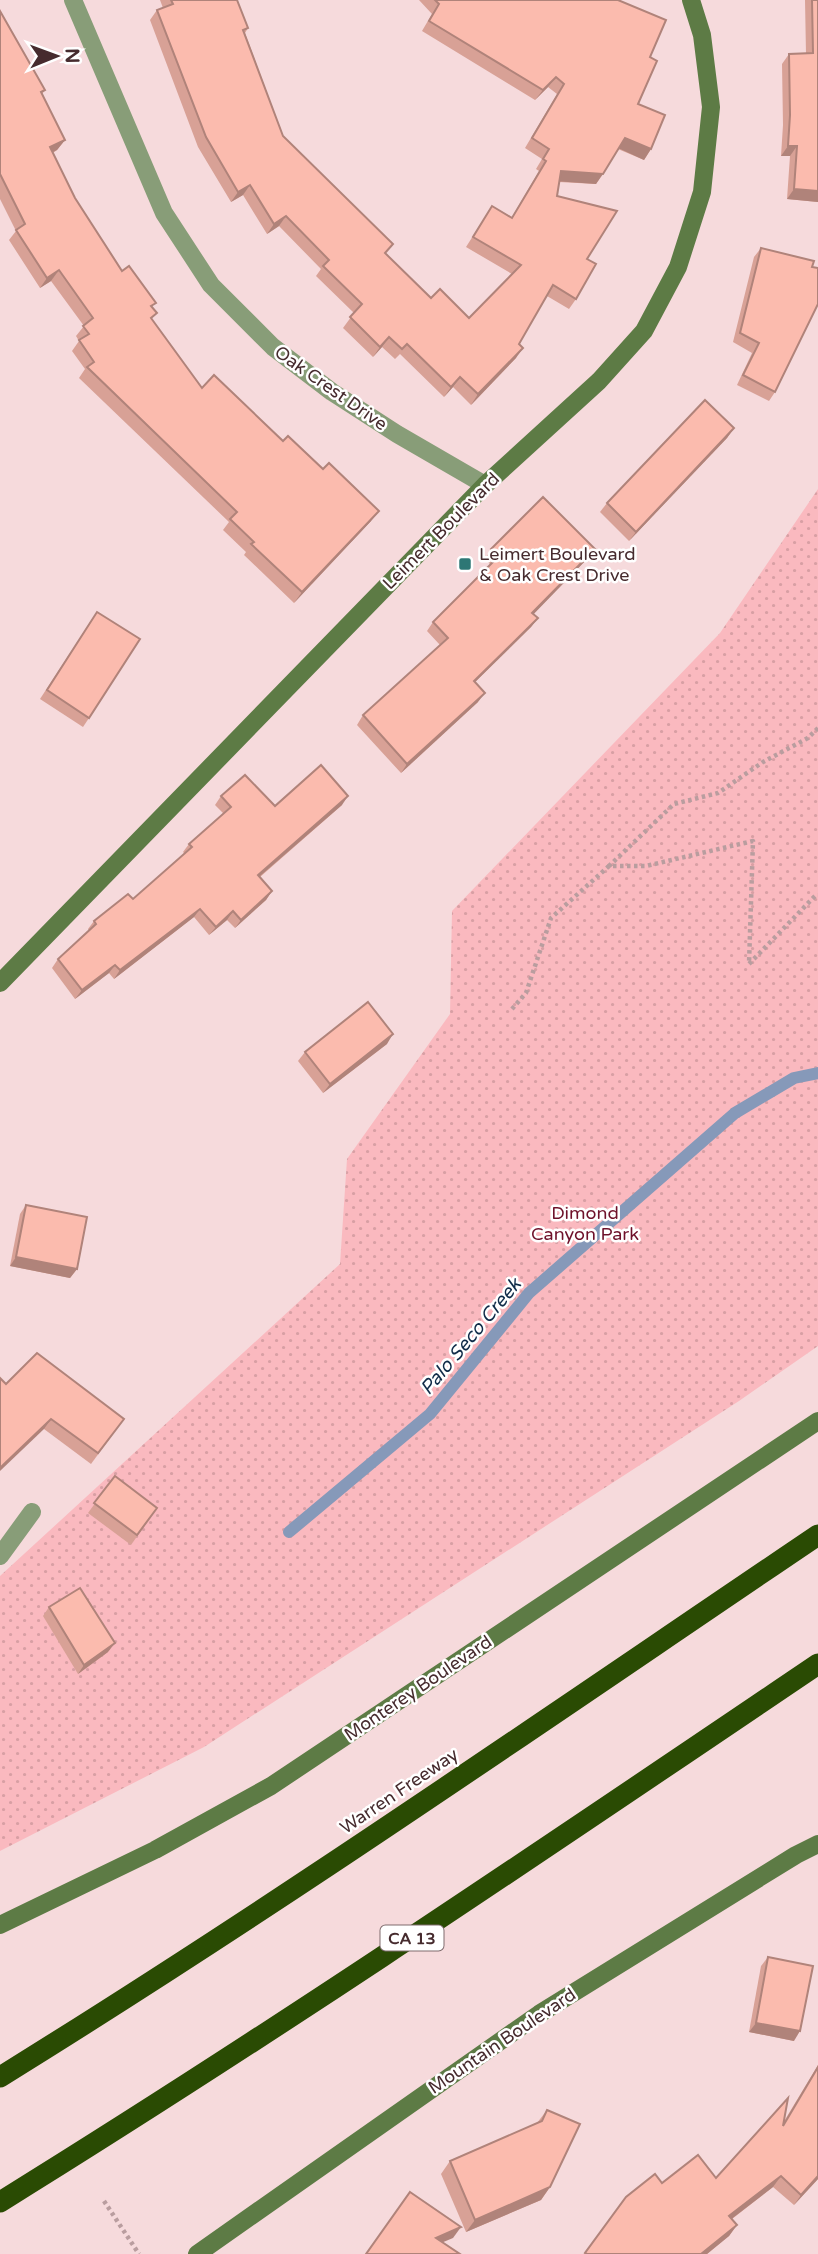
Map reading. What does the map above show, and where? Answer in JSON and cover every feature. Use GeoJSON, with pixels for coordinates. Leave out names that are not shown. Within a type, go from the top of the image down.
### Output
{"type":"FeatureCollection","features":[{"type":"Feature","properties":{"kind":"highway","name":"Warren Freeway"},"geometry":{"type":"LineString","coordinates":[[0,2077],[378,1833],[818,1532]]}},
{"type":"Feature","properties":{"kind":"highway","name":"CA 13"},"geometry":{"type":"LineString","coordinates":[[0,2202],[146,2112],[436,1922],[818,1664]]}},
{"type":"Feature","properties":{"kind":"street","name":"Oak Crest Drive"},"geometry":{"type":"LineString","coordinates":[[73,0],[164,213],[211,285],[273,347],[332,392],[485,485]]}},
{"type":"Feature","properties":{"kind":"street","name":"Leimert Boulevard"},"geometry":{"type":"LineString","coordinates":[[0,983],[485,485],[599,381],[644,331],[678,267],[702,192],[711,107],[702,35],[691,0]]}},
{"type":"Feature","properties":{"kind":"street","name":"Monterey Boulevard"},"geometry":{"type":"LineString","coordinates":[[0,1925],[176,1839],[271,1786],[818,1421]]}},
{"type":"Feature","properties":{"kind":"street"},"geometry":{"type":"LineString","coordinates":[[0,1556],[32,1513]]}},
{"type":"Feature","properties":{"kind":"street","name":"Mountain Boulevard"},"geometry":{"type":"LineString","coordinates":[[197,2254],[539,2014],[818,1844]]}},
{"type":"Feature","properties":{"kind":"path"},"geometry":{"type":"LineString","coordinates":[[512,1009],[526,993],[551,918],[674,803],[718,793],[763,762],[808,738],[818,728]]}},
{"type":"Feature","properties":{"kind":"path"},"geometry":{"type":"LineString","coordinates":[[609,866],[646,866],[752,841],[749,964],[818,895]]}},
{"type":"Feature","properties":{"kind":"path"},"geometry":{"type":"LineString","coordinates":[[104,2201],[139,2254]]}},
{"type":"Feature","properties":{"kind":"green space","name":"Dimond Canyon Park"},"geometry":{"type":"Polygon","coordinates":[[[818,489],[818,1346],[739,1401],[204,1747],[0,1851],[0,1576],[340,1264],[347,1159],[450,1014],[452,911],[720,633],[818,489]]]}},
{"type":"Feature","properties":{"kind":"building"},"geometry":{"type":"Polygon","coordinates":[[[171,0],[237,0],[248,28],[243,30],[283,136],[393,244],[385,253],[431,298],[440,289],[469,318],[521,265],[473,237],[492,206],[512,218],[546,161],[543,159],[549,149],[532,138],[564,84],[556,77],[543,90],[429,21],[439,4],[435,0],[618,0],[666,20],[650,57],[657,61],[638,104],[665,115],[651,149],[625,138],[603,174],[561,171],[557,196],[617,211],[587,259],[596,264],[576,299],[553,285],[519,344],[523,348],[478,394],[460,377],[451,387],[407,344],[402,349],[389,337],[380,347],[350,317],[362,304],[323,266],[329,260],[286,216],[274,224],[250,185],[238,192],[206,137],[157,10],[173,4],[171,0]]]}},
{"type":"Feature","properties":{"kind":"building"},"geometry":{"type":"Polygon","coordinates":[[[812,0],[818,0],[818,191],[794,189],[797,146],[788,146],[789,54],[813,53],[812,0]]]}},
{"type":"Feature","properties":{"kind":"building"},"geometry":{"type":"Polygon","coordinates":[[[0,11],[45,90],[41,92],[65,140],[50,147],[75,198],[122,271],[129,266],[156,303],[151,306],[157,313],[151,318],[202,388],[214,375],[283,441],[288,436],[323,469],[329,463],[379,511],[302,592],[251,544],[254,542],[230,519],[237,512],[87,367],[94,362],[79,340],[89,334],[83,326],[93,318],[59,270],[47,278],[16,230],[25,224],[0,174],[0,11]]]}},
{"type":"Feature","properties":{"kind":"building"},"geometry":{"type":"Polygon","coordinates":[[[761,248],[814,261],[812,267],[818,268],[818,304],[775,392],[743,375],[759,343],[740,333],[761,248]]]}},
{"type":"Feature","properties":{"kind":"building"},"geometry":{"type":"Polygon","coordinates":[[[705,400],[734,428],[636,532],[607,503],[705,400]]]}},
{"type":"Feature","properties":{"kind":"building"},"geometry":{"type":"Polygon","coordinates":[[[543,497],[595,549],[532,613],[538,618],[474,681],[485,693],[407,764],[363,715],[448,638],[433,622],[498,557],[491,549],[543,497]]]}},
{"type":"Feature","properties":{"kind":"building"},"geometry":{"type":"Polygon","coordinates":[[[97,612],[140,639],[89,718],[47,690],[97,612]]]}},
{"type":"Feature","properties":{"kind":"building"},"geometry":{"type":"Polygon","coordinates":[[[321,765],[348,796],[258,875],[272,891],[241,920],[233,911],[216,927],[200,909],[120,970],[115,965],[82,990],[58,959],[96,924],[94,921],[128,894],[133,899],[192,847],[189,844],[231,807],[221,796],[245,775],[275,806],[321,765]]]}},
{"type":"Feature","properties":{"kind":"building"},"geometry":{"type":"Polygon","coordinates":[[[368,1002],[393,1034],[330,1084],[305,1052],[368,1002]]]}},
{"type":"Feature","properties":{"kind":"building"},"geometry":{"type":"Polygon","coordinates":[[[26,1205],[87,1217],[77,1269],[16,1257],[26,1205]]]}},
{"type":"Feature","properties":{"kind":"building"},"geometry":{"type":"Polygon","coordinates":[[[37,1353],[124,1419],[98,1453],[51,1419],[0,1468],[0,1378],[6,1384],[37,1353]]]}},
{"type":"Feature","properties":{"kind":"building"},"geometry":{"type":"Polygon","coordinates":[[[115,1476],[157,1508],[137,1535],[94,1503],[115,1476]]]}},
{"type":"Feature","properties":{"kind":"building"},"geometry":{"type":"Polygon","coordinates":[[[80,1588],[115,1643],[84,1665],[49,1607],[80,1588]]]}},
{"type":"Feature","properties":{"kind":"building"},"geometry":{"type":"Polygon","coordinates":[[[768,1957],[813,1966],[800,2031],[756,2023],[768,1957]]]}},
{"type":"Feature","properties":{"kind":"building"},"geometry":{"type":"Polygon","coordinates":[[[818,2067],[818,2176],[801,2195],[781,2176],[729,2216],[737,2225],[701,2254],[585,2253],[626,2197],[655,2174],[662,2183],[698,2155],[716,2178],[788,2098],[783,2126],[818,2067]]]}},
{"type":"Feature","properties":{"kind":"building"},"geometry":{"type":"Polygon","coordinates":[[[547,2110],[580,2124],[550,2187],[475,2220],[450,2161],[542,2121],[547,2110]]]}},
{"type":"Feature","properties":{"kind":"building"},"geometry":{"type":"Polygon","coordinates":[[[410,2192],[461,2227],[436,2238],[460,2254],[366,2254],[410,2192]]]}},
{"type":"Feature","properties":{"kind":"waterway","name":"Palo Seco Creek"},"geometry":{"type":"LineString","coordinates":[[289,1532],[430,1414],[529,1293],[735,1113],[794,1078],[818,1073]]}},
{"type":"Feature","properties":{"kind":"place","name":"Leimert Boulevard & Oak Crest Drive"},"geometry":{"type":"Point","coordinates":[465,564]}}]}
